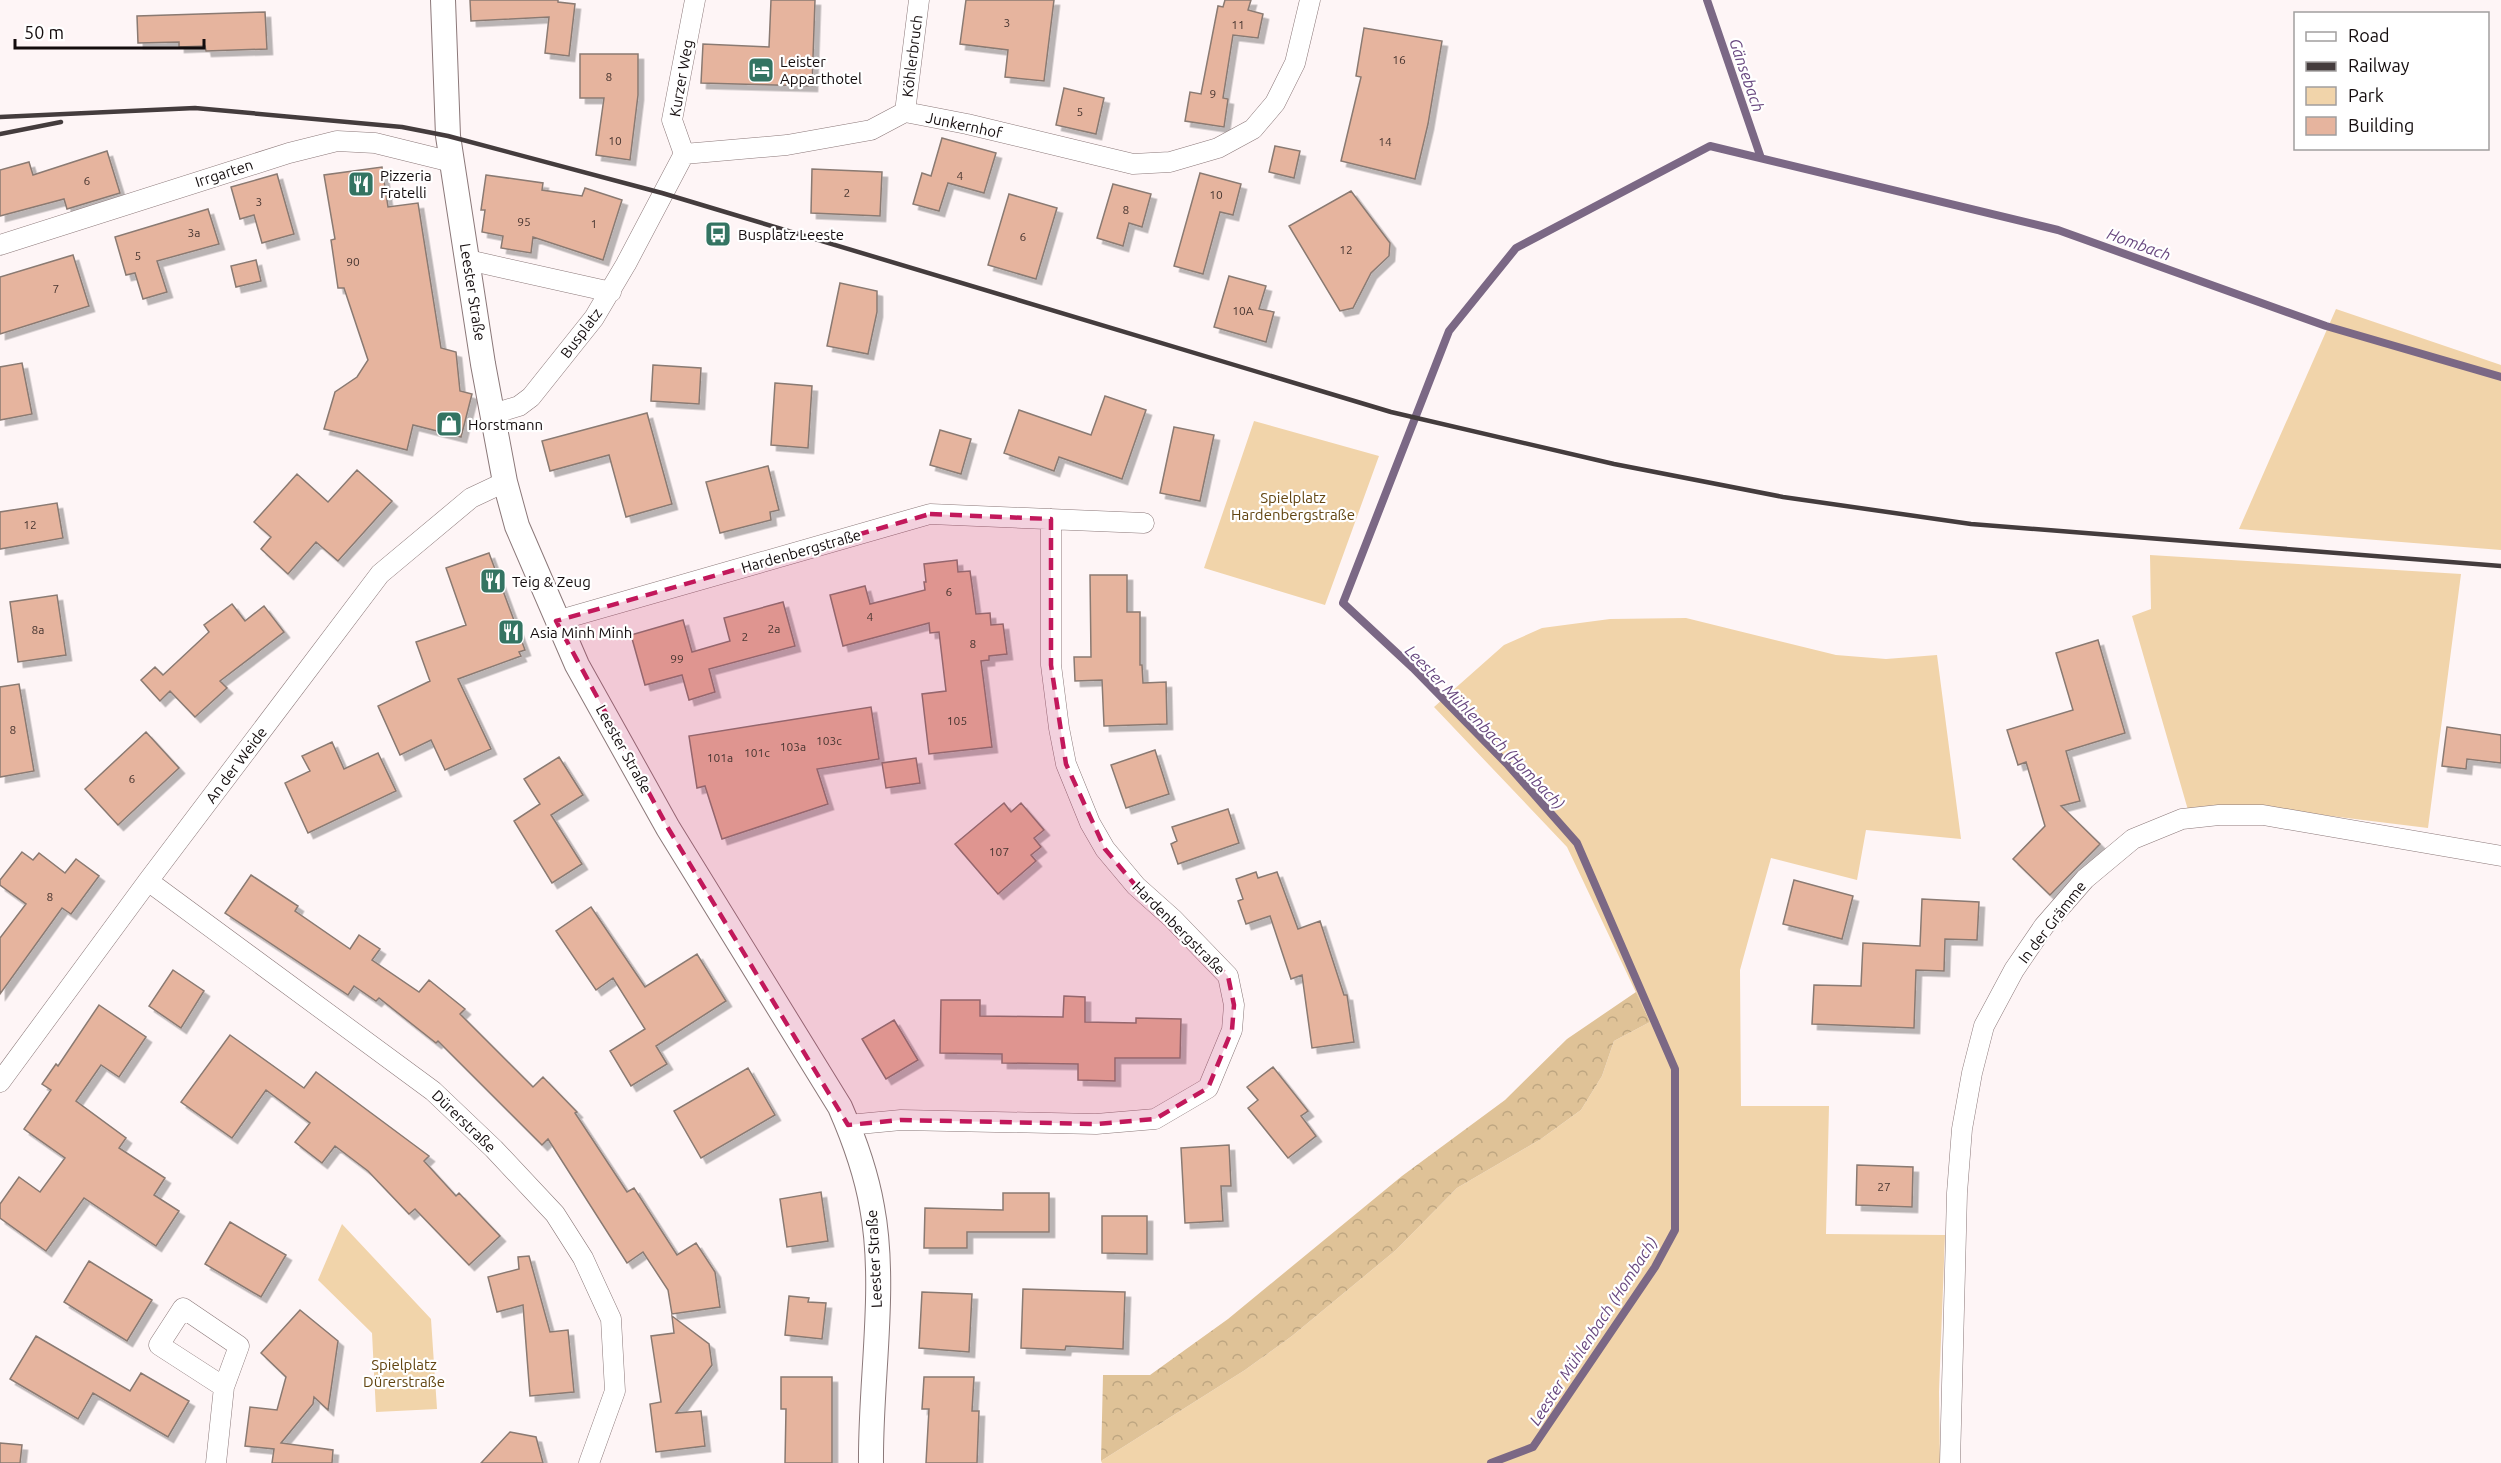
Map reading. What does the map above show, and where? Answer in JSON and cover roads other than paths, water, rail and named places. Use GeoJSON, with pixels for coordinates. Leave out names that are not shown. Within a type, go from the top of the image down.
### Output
{"type":"FeatureCollection","features":[{"type":"Feature","properties":{"kind":"street","name":"Leester Straße"},"geometry":{"type":"LineString","coordinates":[[443,0],[448,136],[505,482],[517,526],[556,621],[577,665],[668,828],[840,1107],[848,1125],[863,1167],[873,1209],[877,1264],[871,1463]]}},
{"type":"Feature","properties":{"kind":"street","name":"Kurzer Weg"},"geometry":{"type":"LineString","coordinates":[[684,154],[672,120],[695,0]]}},
{"type":"Feature","properties":{"kind":"street","name":"Köhlerbruch"},"geometry":{"type":"LineString","coordinates":[[905,112],[919,0]]}},
{"type":"Feature","properties":{"kind":"street","name":"Junkernhof"},"geometry":{"type":"LineString","coordinates":[[684,154],[787,145],[871,130],[905,112],[967,124],[1133,164],[1170,162],[1218,148],[1253,129],[1275,103],[1295,63],[1311,0]]}},
{"type":"Feature","properties":{"kind":"street","name":"Irrgarten"},"geometry":{"type":"LineString","coordinates":[[0,245],[289,153],[337,141],[375,143],[452,162]]}},
{"type":"Feature","properties":{"kind":"street"},"geometry":{"type":"LineString","coordinates":[[610,292],[684,154]]}},
{"type":"Feature","properties":{"kind":"street","name":"Busplatz"},"geometry":{"type":"LineString","coordinates":[[468,260],[610,292],[588,326],[531,397],[519,405],[493,414]]}},
{"type":"Feature","properties":{"kind":"street","name":"An der Weide"},"geometry":{"type":"LineString","coordinates":[[0,1082],[148,880],[380,574],[471,498],[505,482]]}},
{"type":"Feature","properties":{"kind":"street","name":"Hardenbergstraße"},"geometry":{"type":"LineString","coordinates":[[556,621],[930,514],[1144,523]]}},
{"type":"Feature","properties":{"kind":"street","name":"Hardenbergstraße"},"geometry":{"type":"LineString","coordinates":[[848,1125],[901,1120],[1096,1124],[1155,1119],[1208,1088],[1232,1030],[1234,1005],[1228,976],[1173,919],[1136,886],[1105,849],[1090,823],[1066,764],[1051,666],[1051,519]]}},
{"type":"Feature","properties":{"kind":"street","name":"In der Grämme"},"geometry":{"type":"LineString","coordinates":[[1950,1463],[1957,1193],[1962,1129],[1972,1073],[1984,1026],[2014,970],[2044,926],[2085,879],[2133,839],[2182,819],[2219,814],[2263,815],[2501,856]]}},
{"type":"Feature","properties":{"kind":"street","name":"Dürerstraße"},"geometry":{"type":"LineString","coordinates":[[148,880],[433,1090],[494,1149],[555,1214],[583,1258],[611,1319],[615,1391],[589,1463]]}},
{"type":"Feature","properties":{"kind":"street"},"geometry":{"type":"LineString","coordinates":[[216,1463],[224,1387]]}},
{"type":"Feature","properties":{"kind":"waterway","name":"Gänsebach"},"geometry":{"type":"LineString","coordinates":[[1707,0],[1761,158]]}},
{"type":"Feature","properties":{"kind":"waterway","name":"Leester Mühlenbach (Hombach)"},"geometry":{"type":"LineString","coordinates":[[1491,1463],[1533,1447],[1655,1267],[1675,1230],[1675,1069],[1577,843],[1508,765],[1413,668],[1343,603],[1449,331],[1516,248],[1710,146],[2058,230],[2326,326],[2501,377]]}},
{"type":"Feature","properties":{"kind":"railway"},"geometry":{"type":"LineString","coordinates":[[0,117],[195,108],[402,127],[448,136],[662,193],[1391,412],[1614,464],[1783,497],[1971,524],[2501,566]]}},
{"type":"Feature","properties":{"kind":"railway"},"geometry":{"type":"LineString","coordinates":[[0,134],[61,122]]}},
{"type":"Feature","properties":{"kind":"place","name":"Leister Apparthotel"},"geometry":{"type":"Point","coordinates":[761,70]}},
{"type":"Feature","properties":{"kind":"place","name":"Pizzeria Fratelli"},"geometry":{"type":"Point","coordinates":[361,184]}},
{"type":"Feature","properties":{"kind":"place","name":"Busplatz Leeste"},"geometry":{"type":"Point","coordinates":[718,234]}},
{"type":"Feature","properties":{"kind":"place","name":"Horstmann"},"geometry":{"type":"Point","coordinates":[449,424]}},
{"type":"Feature","properties":{"kind":"place","name":"Teig & Zeug"},"geometry":{"type":"Point","coordinates":[493,581]}},
{"type":"Feature","properties":{"kind":"place","name":"Asia Minh Minh"},"geometry":{"type":"Point","coordinates":[511,632]}},
{"type":"Feature","properties":{"kind":"water label","name":"Hombach"},"geometry":{"type":"Point","coordinates":[2139,244]}},
{"type":"Feature","properties":{"kind":"park label","name":"Spielplatz Hardenbergstraße"},"geometry":{"type":"Point","coordinates":[1293,506]}},
{"type":"Feature","properties":{"kind":"park label","name":"Spielplatz Dürerstraße"},"geometry":{"type":"Point","coordinates":[404,1372]}}]}
